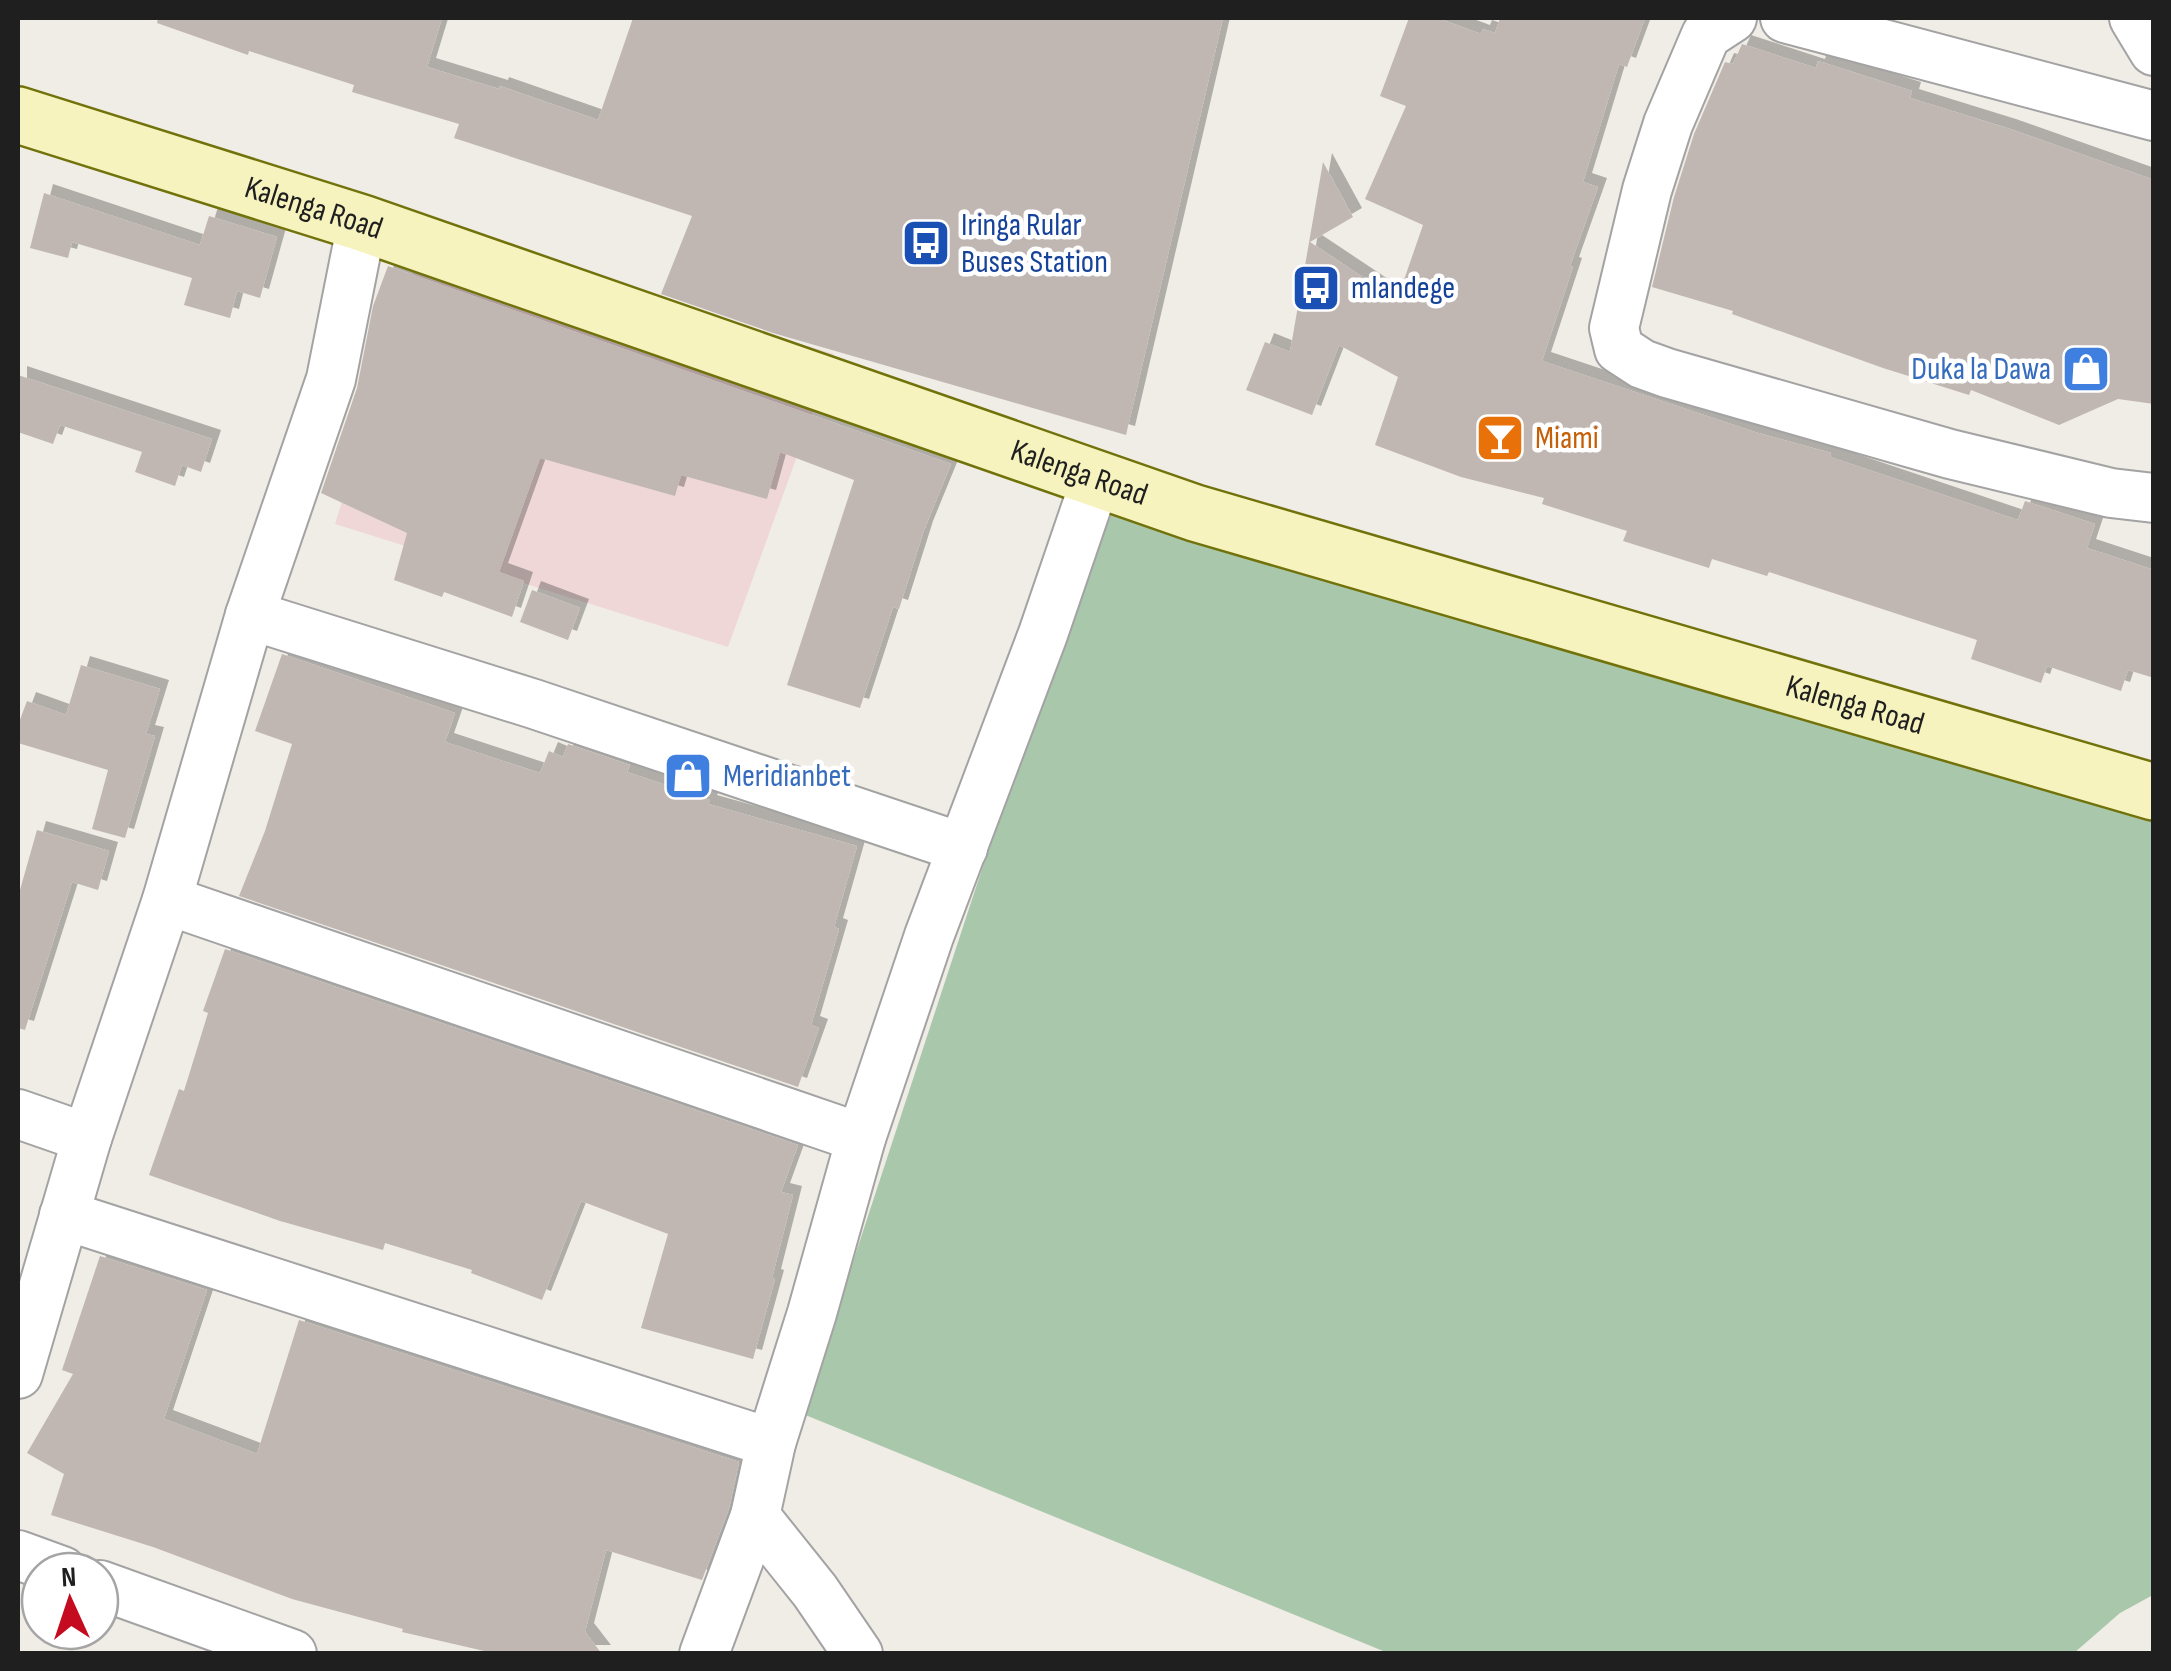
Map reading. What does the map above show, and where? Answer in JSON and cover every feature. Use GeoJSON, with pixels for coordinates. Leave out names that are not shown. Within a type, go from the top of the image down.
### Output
{"type":"FeatureCollection","features":[{"type":"Feature","properties":{"kind":"main road","name":"Kalenga Road"},"geometry":{"type":"LineString","coordinates":[[21,128],[362,223],[1196,513],[2154,792]]}},
{"type":"Feature","properties":{"kind":"street"},"geometry":{"type":"LineString","coordinates":[[1732,18],[1706,36],[1668,124],[1647,190],[1614,328],[1619,349],[1642,364],[1667,373],[1913,444],[2111,493],[2154,498]]}},
{"type":"Feature","properties":{"kind":"street"},"geometry":{"type":"LineString","coordinates":[[1785,18],[2154,116]]}},
{"type":"Feature","properties":{"kind":"street"},"geometry":{"type":"LineString","coordinates":[[2134,18],[2154,50]]}},
{"type":"Feature","properties":{"kind":"street"},"geometry":{"type":"LineString","coordinates":[[18,1374],[87,1138],[166,900],[250,614],[331,379],[362,223]]}},
{"type":"Feature","properties":{"kind":"street"},"geometry":{"type":"LineString","coordinates":[[704,1654],[755,1516],[771,1443],[861,1138],[923,952],[1043,634],[1096,479]]}},
{"type":"Feature","properties":{"kind":"street"},"geometry":{"type":"LineString","coordinates":[[250,614],[963,848]]}},
{"type":"Feature","properties":{"kind":"street"},"geometry":{"type":"LineString","coordinates":[[166,900],[861,1138]]}},
{"type":"Feature","properties":{"kind":"street"},"geometry":{"type":"LineString","coordinates":[[18,1114],[87,1138]]}},
{"type":"Feature","properties":{"kind":"street"},"geometry":{"type":"LineString","coordinates":[[64,1215],[771,1443]]}},
{"type":"Feature","properties":{"kind":"street"},"geometry":{"type":"LineString","coordinates":[[755,1516],[816,1590],[858,1654]]}},
{"type":"Feature","properties":{"kind":"street"},"geometry":{"type":"LineString","coordinates":[[120,1592],[292,1654]]}},
{"type":"Feature","properties":{"kind":"shaded area"},"geometry":{"type":"Polygon","coordinates":[[[425,233],[834,354],[728,647],[335,524],[425,233]]]}},
{"type":"Feature","properties":{"kind":"green space"},"geometry":{"type":"Polygon","coordinates":[[[1118,455],[2153,821],[2153,1595],[2120,1613],[2074,1653],[1388,1653],[803,1414],[1118,455]]]}},
{"type":"Feature","properties":{"kind":"building","name":"Iringa Rular Buses Station"},"geometry":{"type":"Polygon","coordinates":[[[158,18],[442,18],[427,67],[499,89],[500,86],[598,120],[633,18],[1223,18],[1126,435],[773,333],[661,294],[692,216],[454,138],[459,124],[352,92],[354,85],[249,51],[248,55],[157,23],[158,18]]]}},
{"type":"Feature","properties":{"kind":"building"},"geometry":{"type":"Polygon","coordinates":[[[1409,18],[1437,18],[1481,34],[1483,29],[1495,33],[1500,18],[1645,18],[1627,67],[1619,64],[1583,182],[1598,187],[1542,361],[1758,433],[1831,453],[1830,457],[2018,520],[2025,501],[2095,524],[2087,548],[2154,570],[2154,678],[2128,670],[2121,691],[2047,666],[2041,683],[1971,659],[1977,640],[1769,572],[1767,576],[1712,559],[1709,568],[1623,541],[1627,531],[1542,504],[1544,498],[1461,477],[1375,445],[1398,377],[1339,345],[1312,415],[1246,390],[1265,342],[1290,352],[1323,162],[1353,217],[1310,242],[1397,300],[1423,225],[1365,199],[1406,106],[1380,96],[1409,18]]]}},
{"type":"Feature","properties":{"kind":"building"},"geometry":{"type":"Polygon","coordinates":[[[1742,44],[1816,68],[1818,61],[1912,91],[1910,98],[2154,180],[2154,404],[2118,399],[2059,425],[1971,390],[1969,395],[1883,368],[1732,314],[1733,311],[1652,287],[1694,134],[1725,62],[1733,64],[1742,44]]]}},
{"type":"Feature","properties":{"kind":"building"},"geometry":{"type":"Polygon","coordinates":[[[44,193],[200,245],[209,216],[277,237],[260,298],[237,291],[230,318],[184,305],[192,278],[72,242],[68,258],[30,248],[44,193]]]}},
{"type":"Feature","properties":{"kind":"building"},"geometry":{"type":"Polygon","coordinates":[[[388,266],[951,464],[924,530],[899,609],[893,607],[860,708],[787,685],[854,480],[780,452],[767,499],[681,475],[675,496],[540,458],[499,572],[524,581],[512,617],[444,592],[442,597],[394,580],[407,533],[321,493],[357,388],[373,306],[388,266]]]}},
{"type":"Feature","properties":{"kind":"building"},"geometry":{"type":"Polygon","coordinates":[[[18,375],[212,439],[201,472],[182,465],[175,486],[135,472],[142,452],[60,425],[53,444],[18,432],[18,375]]]}},
{"type":"Feature","properties":{"kind":"building"},"geometry":{"type":"Polygon","coordinates":[[[532,590],[580,608],[568,640],[520,622],[532,590]]]}},
{"type":"Feature","properties":{"kind":"building"},"geometry":{"type":"Polygon","coordinates":[[[282,654],[455,713],[445,742],[540,773],[549,751],[563,757],[568,744],[630,765],[627,772],[710,800],[708,804],[857,846],[834,927],[839,929],[811,1025],[819,1028],[798,1087],[239,896],[265,831],[292,744],[255,731],[282,654]]]}},
{"type":"Feature","properties":{"kind":"building"},"geometry":{"type":"Polygon","coordinates":[[[81,665],[160,689],[146,734],[155,736],[125,838],[92,829],[108,770],[18,743],[18,725],[27,701],[66,715],[81,665]]]}},
{"type":"Feature","properties":{"kind":"building"},"geometry":{"type":"Polygon","coordinates":[[[37,830],[109,851],[98,890],[72,882],[25,1030],[18,1028],[18,897],[37,830]]]}},
{"type":"Feature","properties":{"kind":"building"},"geometry":{"type":"Polygon","coordinates":[[[225,949],[798,1145],[781,1192],[793,1195],[753,1359],[641,1328],[668,1234],[581,1201],[542,1300],[471,1273],[472,1270],[385,1243],[383,1250],[280,1221],[149,1175],[179,1089],[184,1091],[208,1013],[203,1011],[225,949]]]}},
{"type":"Feature","properties":{"kind":"building"},"geometry":{"type":"Polygon","coordinates":[[[100,1256],[207,1290],[164,1419],[257,1454],[299,1320],[739,1462],[729,1508],[702,1580],[606,1550],[585,1632],[602,1654],[497,1654],[402,1632],[403,1629],[292,1599],[153,1547],[51,1515],[64,1474],[27,1453],[73,1374],[62,1370],[100,1256]]]}},
{"type":"Feature","properties":{"kind":"place","name":"Iringa Rular Buses Station"},"geometry":{"type":"Point","coordinates":[926,243]}},
{"type":"Feature","properties":{"kind":"place","name":"mlandege"},"geometry":{"type":"Point","coordinates":[1316,288]}},
{"type":"Feature","properties":{"kind":"place","name":"Duka la Dawa"},"geometry":{"type":"Point","coordinates":[2086,369]}},
{"type":"Feature","properties":{"kind":"place","name":"Miami"},"geometry":{"type":"Point","coordinates":[1500,438]}},
{"type":"Feature","properties":{"kind":"place","name":"Meridianbet"},"geometry":{"type":"Point","coordinates":[688,776]}}]}
